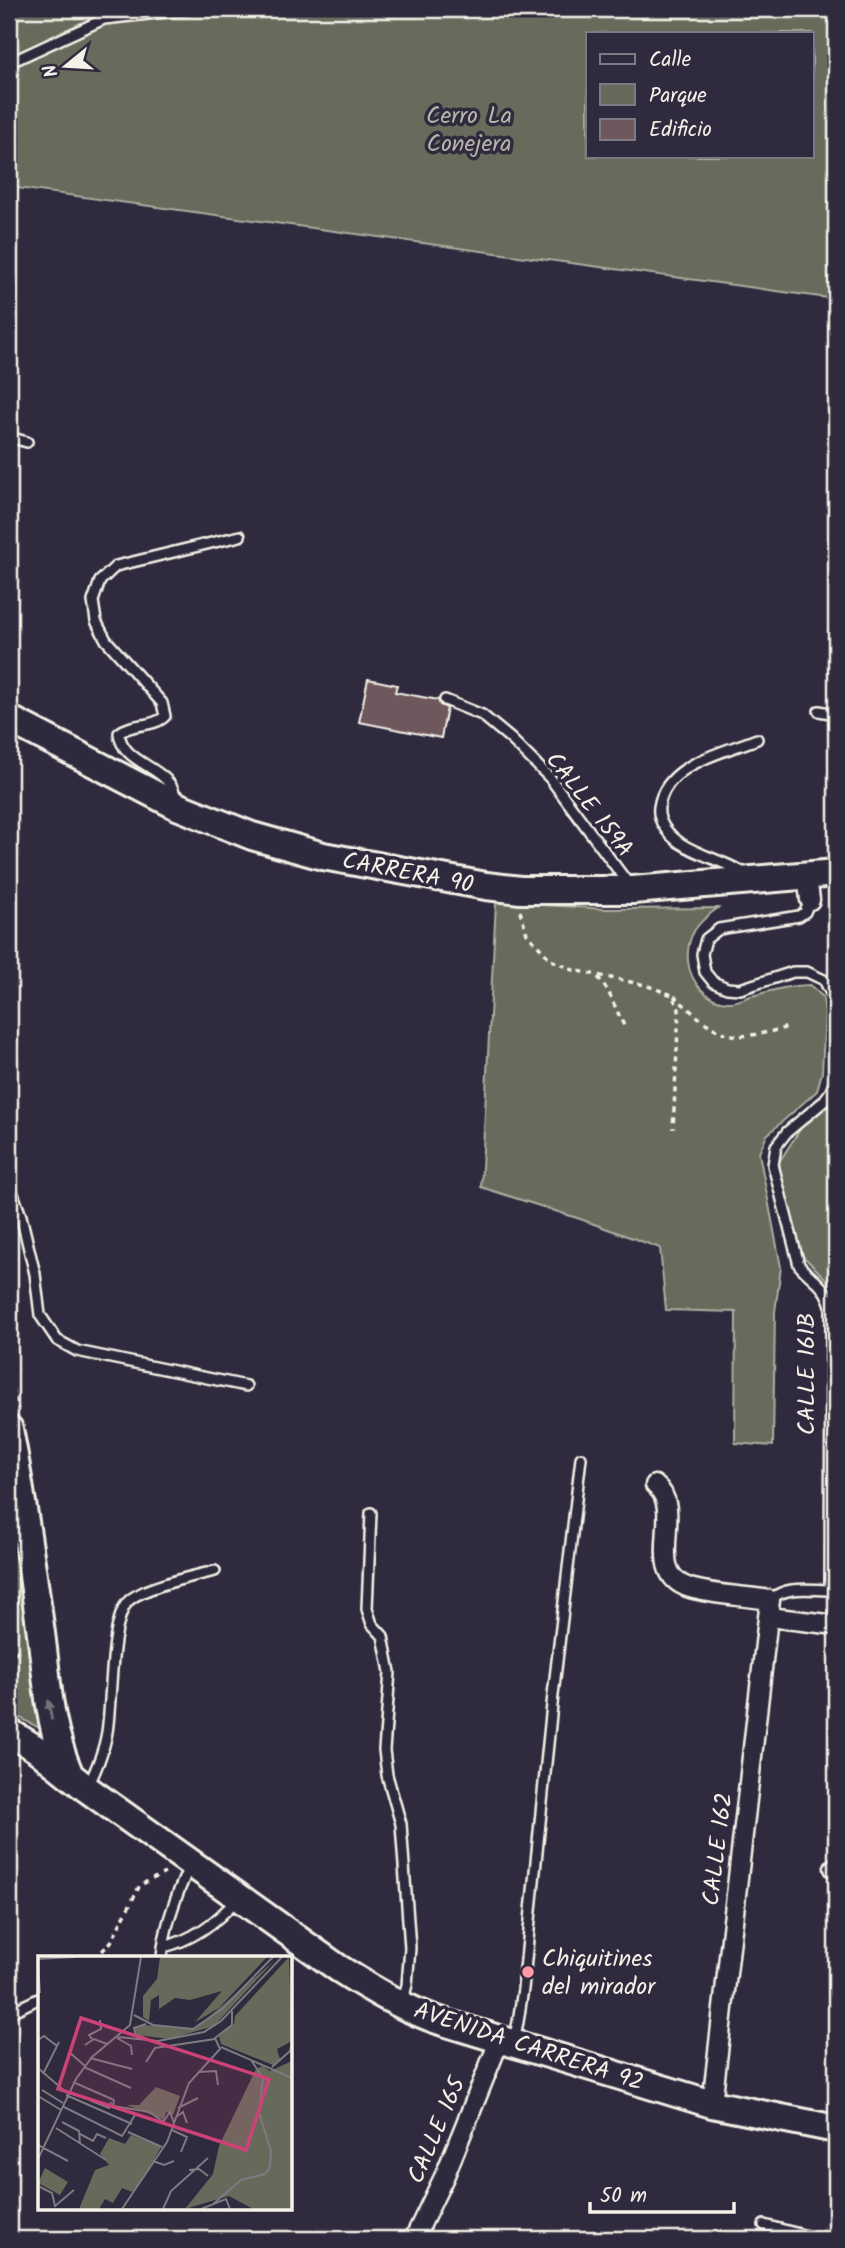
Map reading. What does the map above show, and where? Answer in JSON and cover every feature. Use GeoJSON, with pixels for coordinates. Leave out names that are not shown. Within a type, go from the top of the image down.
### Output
{"type":"FeatureCollection","features":[{"type":"Feature","properties":{"kind":"main road","name":"CARRERA 90"},"geometry":{"type":"LineString","coordinates":[[9,719],[177,806],[252,836],[323,856],[513,889],[633,890],[755,880],[808,888],[836,873]]}},
{"type":"Feature","properties":{"kind":"main road"},"geometry":{"type":"LineString","coordinates":[[9,1429],[40,1628],[49,1706],[55,1736],[79,1782]]}},
{"type":"Feature","properties":{"kind":"main road","name":"AVENIDA CARRERA 92"},"geometry":{"type":"LineString","coordinates":[[9,1732],[338,1968],[402,2005],[428,2017],[712,2104],[836,2129]]}},
{"type":"Feature","properties":{"kind":"street"},"geometry":{"type":"LineString","coordinates":[[655,1485],[665,1498],[665,1560],[675,1579],[690,1588],[836,1625]]}},
{"type":"Feature","properties":{"kind":"street","name":"CALLE 162"},"geometry":{"type":"LineString","coordinates":[[712,2104],[770,1608]]}},
{"type":"Feature","properties":{"kind":"street","name":"CALLE 165"},"geometry":{"type":"LineString","coordinates":[[414,2239],[506,2041]]}},
{"type":"Feature","properties":{"kind":"street"},"geometry":{"type":"LineString","coordinates":[[834,2239],[836,2230]]}},
{"type":"Feature","properties":{"kind":"lane"},"geometry":{"type":"LineString","coordinates":[[9,63],[104,19],[193,9]]}},
{"type":"Feature","properties":{"kind":"lane"},"geometry":{"type":"LineString","coordinates":[[9,437],[27,442]]}},
{"type":"Feature","properties":{"kind":"lane"},"geometry":{"type":"LineString","coordinates":[[177,806],[175,792],[169,781],[126,752],[120,743],[119,733],[127,727],[159,722],[164,716],[162,704],[106,640],[96,621],[93,601],[100,581],[116,566],[240,536]]}},
{"type":"Feature","properties":{"kind":"lane","name":"CALLE 159A"},"geometry":{"type":"LineString","coordinates":[[445,700],[482,715],[511,739],[550,778],[633,890]]}},
{"type":"Feature","properties":{"kind":"lane"},"geometry":{"type":"LineString","coordinates":[[819,711],[836,713]]}},
{"type":"Feature","properties":{"kind":"lane"},"geometry":{"type":"LineString","coordinates":[[755,880],[680,842],[665,829],[658,813],[660,797],[670,780],[694,764],[757,739]]}},
{"type":"Feature","properties":{"kind":"lane","name":"CALLE 161B"},"geometry":{"type":"LineString","coordinates":[[770,1608],[776,1594],[789,1589],[830,1590],[831,1306],[828,1293],[799,1265],[774,1165],[776,1146],[787,1132],[823,1102],[836,1078],[834,999],[824,980],[807,972],[793,972],[740,989],[727,988],[713,982],[705,972],[702,954],[706,939],[719,929],[799,916],[805,912],[808,888]]}},
{"type":"Feature","properties":{"kind":"lane"},"geometry":{"type":"LineString","coordinates":[[9,1183],[21,1216],[40,1315],[57,1340],[77,1351],[246,1386]]}},
{"type":"Feature","properties":{"kind":"lane"},"geometry":{"type":"LineString","coordinates":[[506,2041],[519,2022],[581,1458]]}},
{"type":"Feature","properties":{"kind":"lane"},"geometry":{"type":"LineString","coordinates":[[372,1513],[367,1609],[372,1624],[383,1636],[388,1653],[390,1672],[384,1750],[387,1775],[401,1824],[410,1948],[402,2005]]}},
{"type":"Feature","properties":{"kind":"lane"},"geometry":{"type":"LineString","coordinates":[[79,1782],[100,1762],[107,1733],[117,1627],[126,1603],[149,1589],[215,1570]]}},
{"type":"Feature","properties":{"kind":"lane"},"geometry":{"type":"LineString","coordinates":[[162,1956],[185,1859]]}},
{"type":"Feature","properties":{"kind":"lane"},"geometry":{"type":"LineString","coordinates":[[163,1947],[198,1933],[225,1914],[239,1898]]}},
{"type":"Feature","properties":{"kind":"lane"},"geometry":{"type":"LineString","coordinates":[[9,2014],[38,1999]]}},
{"type":"Feature","properties":{"kind":"lane"},"geometry":{"type":"LineString","coordinates":[[764,2225],[819,2239]]}},
{"type":"Feature","properties":{"kind":"path"},"geometry":{"type":"LineString","coordinates":[[513,889],[527,934],[551,960],[573,970],[645,985],[672,995],[709,1027],[725,1034],[752,1036],[788,1027]]}},
{"type":"Feature","properties":{"kind":"path"},"geometry":{"type":"LineString","coordinates":[[597,976],[608,991],[625,1028]]}},
{"type":"Feature","properties":{"kind":"path"},"geometry":{"type":"LineString","coordinates":[[672,995],[679,1009],[673,1129]]}},
{"type":"Feature","properties":{"kind":"path"},"geometry":{"type":"LineString","coordinates":[[96,1956],[111,1942],[140,1885],[164,1874],[185,1859]]}},
{"type":"Feature","properties":{"kind":"green space","name":"Cerro La Conejera"},"geometry":{"type":"Polygon","coordinates":[[[9,9],[836,9],[836,299],[9,187],[9,9]]]}},
{"type":"Feature","properties":{"kind":"green space"},"geometry":{"type":"Polygon","coordinates":[[[496,902],[607,909],[718,908],[695,930],[689,944],[689,969],[702,990],[714,999],[733,1002],[780,989],[810,985],[823,997],[825,1013],[822,1072],[817,1091],[767,1135],[759,1153],[781,1267],[775,1312],[773,1446],[735,1443],[736,1312],[666,1310],[660,1248],[481,1187],[496,902]]]}},
{"type":"Feature","properties":{"kind":"green space"},"geometry":{"type":"Polygon","coordinates":[[[836,1104],[836,1289],[803,1256],[785,1196],[779,1162],[812,1111],[836,1104]]]}},
{"type":"Feature","properties":{"kind":"green space"},"geometry":{"type":"Polygon","coordinates":[[[9,1492],[54,1736],[9,1712],[9,1599],[12,1589],[9,1492]]]}},
{"type":"Feature","properties":{"kind":"building"},"geometry":{"type":"Polygon","coordinates":[[[368,679],[397,685],[395,692],[438,700],[440,705],[447,708],[441,738],[359,722],[368,679]]]}},
{"type":"Feature","properties":{"kind":"place","name":"Chiquitines del mirador"},"geometry":{"type":"Point","coordinates":[528,1972]}}]}
